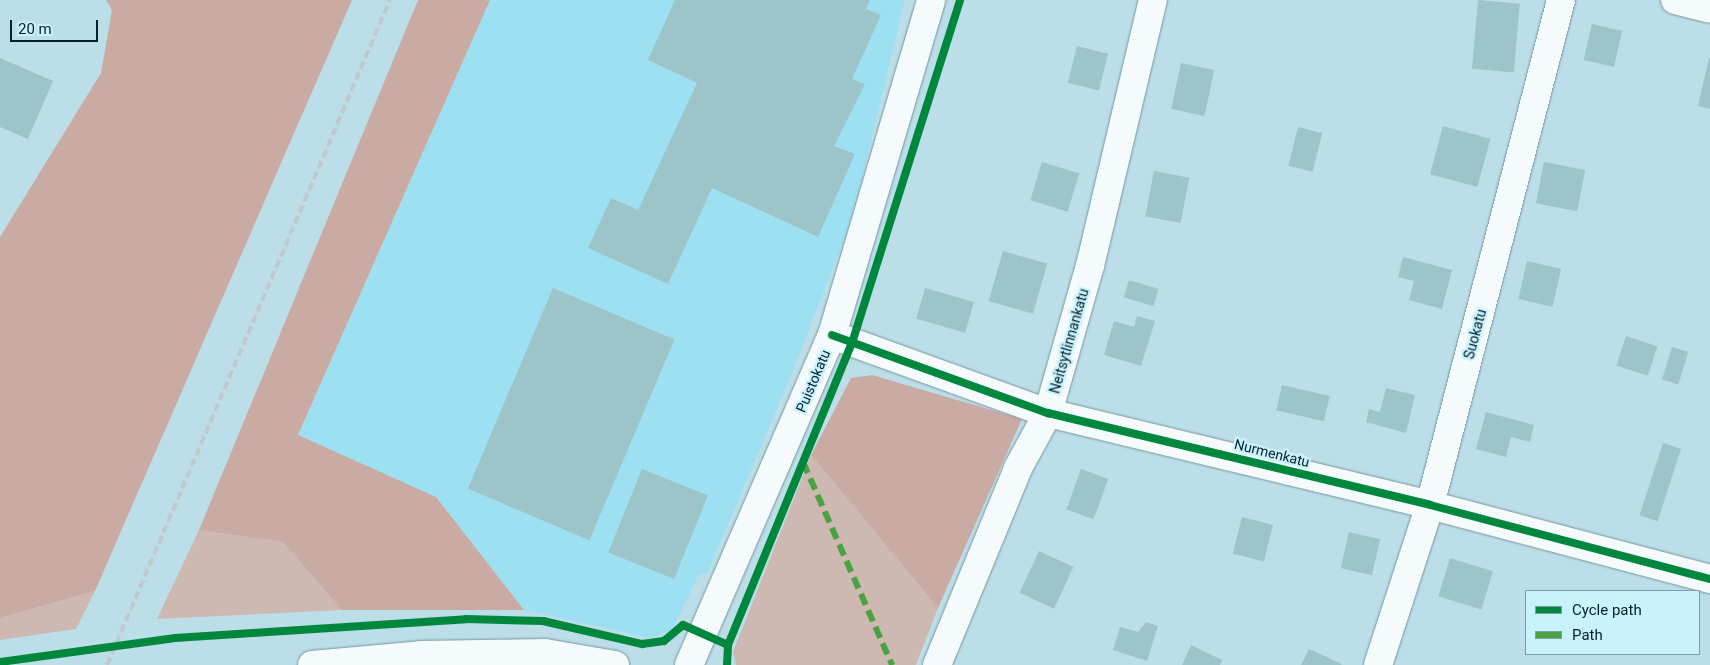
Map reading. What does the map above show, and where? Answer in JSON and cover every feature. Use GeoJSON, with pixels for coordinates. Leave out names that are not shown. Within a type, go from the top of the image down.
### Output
{"type":"FeatureCollection","features":[{"type":"Feature","properties":{"kind":"street","name":"Puistokatu"},"geometry":{"type":"LineString","coordinates":[[689,665],[832,335],[932,0]]}},
{"type":"Feature","properties":{"kind":"street","name":"Neitsytlinnankatu"},"geometry":{"type":"LineString","coordinates":[[937,665],[1018,468],[1048,413],[1090,266],[1153,0]]}},
{"type":"Feature","properties":{"kind":"street","name":"Suokatu"},"geometry":{"type":"LineString","coordinates":[[1378,665],[1430,505],[1561,0]]}},
{"type":"Feature","properties":{"kind":"street"},"geometry":{"type":"LineString","coordinates":[[1675,0],[1710,9]]}},
{"type":"Feature","properties":{"kind":"street","name":"Nurmenkatu"},"geometry":{"type":"LineString","coordinates":[[832,335],[1048,413],[1430,505],[1710,579]]}},
{"type":"Feature","properties":{"kind":"street"},"geometry":{"type":"LineString","coordinates":[[312,665],[421,655],[546,653],[615,665]]}},
{"type":"Feature","properties":{"kind":"shaded area"},"geometry":{"type":"Polygon","coordinates":[[[106,0],[352,0],[95,591],[0,618],[0,237],[101,73],[112,10],[106,0]]]}},
{"type":"Feature","properties":{"kind":"shaded area"},"geometry":{"type":"Polygon","coordinates":[[[418,0],[490,0],[298,435],[436,497],[524,610],[342,610],[283,542],[199,530],[418,0]]]}},
{"type":"Feature","properties":{"kind":"shaded area"},"geometry":{"type":"Polygon","coordinates":[[[490,0],[905,0],[852,220],[789,380],[707,574],[699,574],[672,630],[651,638],[524,610],[436,497],[298,436],[490,0]]]}},
{"type":"Feature","properties":{"kind":"shaded area"},"geometry":{"type":"Polygon","coordinates":[[[872,375],[1022,419],[938,608],[811,455],[851,378],[872,375]]]}},
{"type":"Feature","properties":{"kind":"shaded area"},"geometry":{"type":"Polygon","coordinates":[[[811,455],[938,608],[916,665],[736,665],[733,652],[811,455]]]}},
{"type":"Feature","properties":{"kind":"shaded area"},"geometry":{"type":"Polygon","coordinates":[[[199,530],[283,542],[342,610],[157,619],[199,530]]]}},
{"type":"Feature","properties":{"kind":"shaded area"},"geometry":{"type":"Polygon","coordinates":[[[95,591],[76,629],[0,640],[0,618],[95,591]]]}},
{"type":"Feature","properties":{"kind":"building"},"geometry":{"type":"Polygon","coordinates":[[[675,0],[870,0],[866,9],[881,15],[852,79],[865,84],[834,146],[855,154],[818,237],[712,188],[668,284],[588,248],[611,198],[638,210],[697,83],[648,60],[675,0]]]}},
{"type":"Feature","properties":{"kind":"building"},"geometry":{"type":"Polygon","coordinates":[[[1478,0],[1520,4],[1514,72],[1472,69],[1478,0]]]}},
{"type":"Feature","properties":{"kind":"building"},"geometry":{"type":"Polygon","coordinates":[[[1592,24],[1622,31],[1614,67],[1584,60],[1592,24]]]}},
{"type":"Feature","properties":{"kind":"building"},"geometry":{"type":"Polygon","coordinates":[[[1077,46],[1108,54],[1099,91],[1068,83],[1077,46]]]}},
{"type":"Feature","properties":{"kind":"building"},"geometry":{"type":"Polygon","coordinates":[[[0,58],[53,81],[28,139],[0,127],[0,58]]]}},
{"type":"Feature","properties":{"kind":"building"},"geometry":{"type":"Polygon","coordinates":[[[1710,58],[1710,109],[1698,106],[1710,58]]]}},
{"type":"Feature","properties":{"kind":"building"},"geometry":{"type":"Polygon","coordinates":[[[1181,63],[1214,70],[1204,116],[1171,109],[1181,63]]]}},
{"type":"Feature","properties":{"kind":"building"},"geometry":{"type":"Polygon","coordinates":[[[1443,126],[1490,139],[1477,187],[1430,174],[1443,126]]]}},
{"type":"Feature","properties":{"kind":"building"},"geometry":{"type":"Polygon","coordinates":[[[1298,127],[1322,133],[1313,172],[1288,166],[1298,127]]]}},
{"type":"Feature","properties":{"kind":"building"},"geometry":{"type":"Polygon","coordinates":[[[1042,162],[1079,173],[1068,212],[1030,200],[1042,162]]]}},
{"type":"Feature","properties":{"kind":"building"},"geometry":{"type":"Polygon","coordinates":[[[1544,162],[1585,170],[1577,211],[1536,203],[1544,162]]]}},
{"type":"Feature","properties":{"kind":"building"},"geometry":{"type":"Polygon","coordinates":[[[1154,171],[1189,178],[1181,223],[1145,216],[1154,171]]]}},
{"type":"Feature","properties":{"kind":"building"},"geometry":{"type":"Polygon","coordinates":[[[1003,251],[1047,264],[1033,314],[989,301],[1003,251]]]}},
{"type":"Feature","properties":{"kind":"building"},"geometry":{"type":"Polygon","coordinates":[[[1403,257],[1452,270],[1442,309],[1409,300],[1414,281],[1398,277],[1403,257]]]}},
{"type":"Feature","properties":{"kind":"building"},"geometry":{"type":"Polygon","coordinates":[[[1527,261],[1561,269],[1552,307],[1518,299],[1527,261]]]}},
{"type":"Feature","properties":{"kind":"building"},"geometry":{"type":"Polygon","coordinates":[[[1129,280],[1159,289],[1153,306],[1124,297],[1129,280]]]}},
{"type":"Feature","properties":{"kind":"building"},"geometry":{"type":"Polygon","coordinates":[[[553,288],[675,340],[589,540],[468,489],[553,288]]]}},
{"type":"Feature","properties":{"kind":"building"},"geometry":{"type":"Polygon","coordinates":[[[925,288],[974,302],[965,333],[916,319],[925,288]]]}},
{"type":"Feature","properties":{"kind":"building"},"geometry":{"type":"Polygon","coordinates":[[[1137,316],[1155,321],[1141,366],[1104,355],[1114,321],[1134,327],[1137,316]]]}},
{"type":"Feature","properties":{"kind":"building"},"geometry":{"type":"Polygon","coordinates":[[[1626,336],[1657,346],[1648,376],[1616,365],[1626,336]]]}},
{"type":"Feature","properties":{"kind":"building"},"geometry":{"type":"Polygon","coordinates":[[[1672,347],[1688,352],[1678,384],[1662,380],[1672,347]]]}},
{"type":"Feature","properties":{"kind":"building"},"geometry":{"type":"Polygon","coordinates":[[[1282,385],[1330,396],[1324,421],[1276,410],[1282,385]]]}},
{"type":"Feature","properties":{"kind":"building"},"geometry":{"type":"Polygon","coordinates":[[[1386,388],[1415,395],[1406,433],[1366,422],[1369,409],[1380,412],[1386,388]]]}},
{"type":"Feature","properties":{"kind":"building"},"geometry":{"type":"Polygon","coordinates":[[[1486,412],[1534,425],[1530,442],[1511,437],[1506,457],[1476,449],[1486,412]]]}},
{"type":"Feature","properties":{"kind":"building"},"geometry":{"type":"Polygon","coordinates":[[[1663,443],[1681,449],[1658,521],[1640,515],[1663,443]]]}},
{"type":"Feature","properties":{"kind":"building"},"geometry":{"type":"Polygon","coordinates":[[[642,469],[708,496],[674,579],[608,552],[642,469]]]}},
{"type":"Feature","properties":{"kind":"building"},"geometry":{"type":"Polygon","coordinates":[[[1081,469],[1108,479],[1094,519],[1066,509],[1081,469]]]}},
{"type":"Feature","properties":{"kind":"building"},"geometry":{"type":"Polygon","coordinates":[[[1242,517],[1273,525],[1264,562],[1233,554],[1242,517]]]}},
{"type":"Feature","properties":{"kind":"building"},"geometry":{"type":"Polygon","coordinates":[[[1349,532],[1380,539],[1372,575],[1341,568],[1349,532]]]}},
{"type":"Feature","properties":{"kind":"building"},"geometry":{"type":"Polygon","coordinates":[[[1039,551],[1073,567],[1054,609],[1020,593],[1039,551]]]}},
{"type":"Feature","properties":{"kind":"building"},"geometry":{"type":"Polygon","coordinates":[[[1450,558],[1493,571],[1481,609],[1438,596],[1450,558]]]}},
{"type":"Feature","properties":{"kind":"building"},"geometry":{"type":"Polygon","coordinates":[[[1146,622],[1158,626],[1147,661],[1113,650],[1120,627],[1138,632],[1146,622]]]}},
{"type":"Feature","properties":{"kind":"building"},"geometry":{"type":"Polygon","coordinates":[[[1191,645],[1222,660],[1220,665],[1182,665],[1191,645]]]}},
{"type":"Feature","properties":{"kind":"building"},"geometry":{"type":"Polygon","coordinates":[[[1309,649],[1342,664],[1301,665],[1309,649]]]}},
{"type":"Feature","properties":{"kind":"railway"},"geometry":{"type":"LineString","coordinates":[[107,665],[390,0]]}},
{"type":"Feature","properties":{"kind":"marked path"},"geometry":{"type":"LineString","coordinates":[[803,462],[892,665]]}},
{"type":"Feature","properties":{"kind":"cycle path"},"geometry":{"type":"LineString","coordinates":[[727,665],[728,645],[852,343],[960,0]]}},
{"type":"Feature","properties":{"kind":"cycle path"},"geometry":{"type":"LineString","coordinates":[[832,335],[1048,413],[1430,505],[1710,579]]}},
{"type":"Feature","properties":{"kind":"cycle path"},"geometry":{"type":"LineString","coordinates":[[0,662],[175,638],[466,619],[543,621],[642,644],[664,641],[683,625],[728,645]]}}]}
